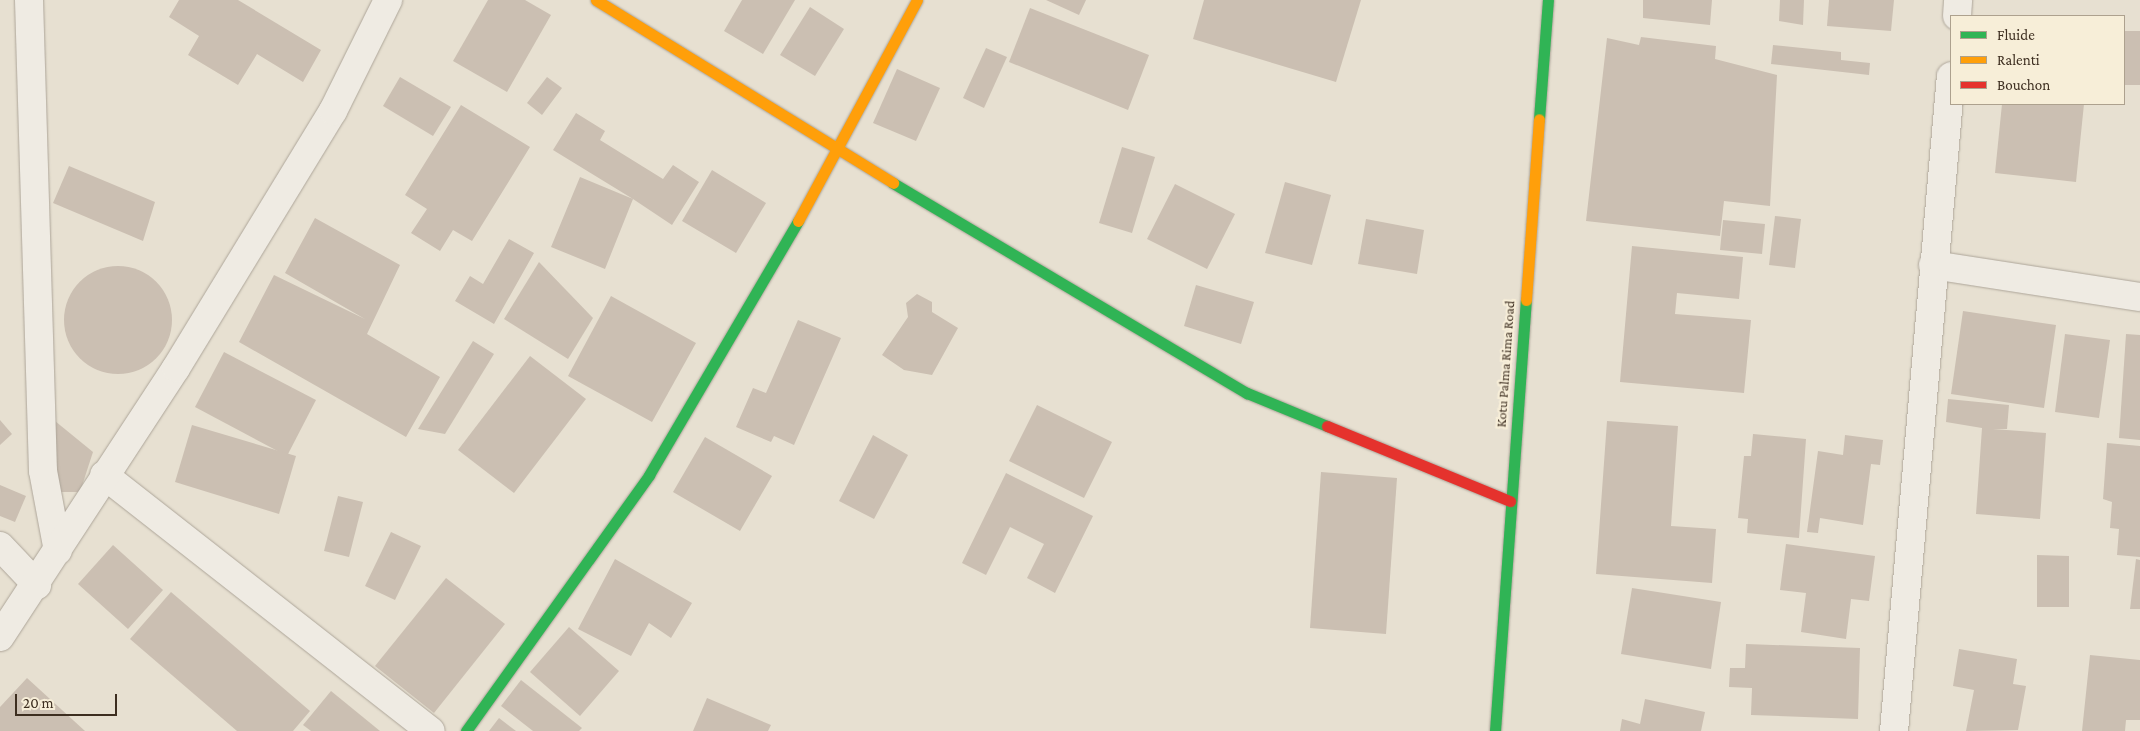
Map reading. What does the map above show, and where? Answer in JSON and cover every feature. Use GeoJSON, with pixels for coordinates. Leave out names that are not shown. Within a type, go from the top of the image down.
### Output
{"type":"FeatureCollection","features":[{"type":"Feature","properties":{"kind":"street"},"geometry":{"type":"LineString","coordinates":[[29,0],[43,471],[58,551]]}},
{"type":"Feature","properties":{"kind":"street"},"geometry":{"type":"LineString","coordinates":[[0,637],[37,585],[104,475],[176,368],[333,111],[388,0]]}},
{"type":"Feature","properties":{"kind":"street"},"geometry":{"type":"LineString","coordinates":[[596,0],[839,151],[1247,393],[1510,501]]}},
{"type":"Feature","properties":{"kind":"street"},"geometry":{"type":"LineString","coordinates":[[466,731],[649,475],[839,151],[917,0]]}},
{"type":"Feature","properties":{"kind":"street","name":"Kotu Palma Rima Road"},"geometry":{"type":"LineString","coordinates":[[1495,731],[1510,501],[1548,0]]}},
{"type":"Feature","properties":{"kind":"street"},"geometry":{"type":"LineString","coordinates":[[1957,15],[1958,0]]}},
{"type":"Feature","properties":{"kind":"street"},"geometry":{"type":"LineString","coordinates":[[1894,731],[1950,86]]}},
{"type":"Feature","properties":{"kind":"street"},"geometry":{"type":"LineString","coordinates":[[1933,265],[2140,297]]}},
{"type":"Feature","properties":{"kind":"street"},"geometry":{"type":"LineString","coordinates":[[104,475],[430,731]]}},
{"type":"Feature","properties":{"kind":"street"},"geometry":{"type":"LineString","coordinates":[[0,546],[37,585]]}},
{"type":"Feature","properties":{"kind":"building"},"geometry":{"type":"Polygon","coordinates":[[[179,0],[238,0],[321,50],[303,82],[257,54],[238,85],[188,55],[199,36],[169,17],[179,0]]]}},
{"type":"Feature","properties":{"kind":"building"},"geometry":{"type":"Polygon","coordinates":[[[488,0],[525,0],[551,15],[507,92],[453,61],[488,0]]]}},
{"type":"Feature","properties":{"kind":"building"},"geometry":{"type":"Polygon","coordinates":[[[742,0],[795,0],[763,54],[724,31],[742,0]]]}},
{"type":"Feature","properties":{"kind":"building"},"geometry":{"type":"Polygon","coordinates":[[[1046,0],[1086,0],[1079,15],[1046,0]]]}},
{"type":"Feature","properties":{"kind":"building"},"geometry":{"type":"Polygon","coordinates":[[[1204,0],[1361,0],[1336,82],[1193,39],[1204,0]]]}},
{"type":"Feature","properties":{"kind":"building"},"geometry":{"type":"Polygon","coordinates":[[[1643,0],[1712,0],[1710,25],[1643,18],[1643,0]]]}},
{"type":"Feature","properties":{"kind":"building"},"geometry":{"type":"Polygon","coordinates":[[[1780,0],[1804,0],[1803,25],[1779,21],[1780,0]]]}},
{"type":"Feature","properties":{"kind":"building"},"geometry":{"type":"Polygon","coordinates":[[[1829,0],[1894,0],[1891,31],[1827,26],[1829,0]]]}},
{"type":"Feature","properties":{"kind":"building"},"geometry":{"type":"Polygon","coordinates":[[[810,7],[844,29],[815,76],[780,55],[810,7]]]}},
{"type":"Feature","properties":{"kind":"building"},"geometry":{"type":"Polygon","coordinates":[[[1030,8],[1149,55],[1128,110],[1009,62],[1030,8]]]}},
{"type":"Feature","properties":{"kind":"building"},"geometry":{"type":"Polygon","coordinates":[[[2125,31],[2140,31],[2140,85],[2125,85],[2125,31]]]}},
{"type":"Feature","properties":{"kind":"building"},"geometry":{"type":"Polygon","coordinates":[[[1641,37],[1716,46],[1715,59],[1777,75],[1770,206],[1724,201],[1720,236],[1586,221],[1607,38],[1639,45],[1641,37]]]}},
{"type":"Feature","properties":{"kind":"building"},"geometry":{"type":"Polygon","coordinates":[[[1773,45],[1841,52],[1841,60],[1870,63],[1869,75],[1771,64],[1773,45]]]}},
{"type":"Feature","properties":{"kind":"building"},"geometry":{"type":"Polygon","coordinates":[[[986,48],[1007,57],[984,108],[963,98],[986,48]]]}},
{"type":"Feature","properties":{"kind":"building"},"geometry":{"type":"Polygon","coordinates":[[[897,69],[940,88],[916,141],[873,123],[897,69]]]}},
{"type":"Feature","properties":{"kind":"building"},"geometry":{"type":"Polygon","coordinates":[[[400,77],[451,107],[433,136],[383,106],[400,77]]]}},
{"type":"Feature","properties":{"kind":"building"},"geometry":{"type":"Polygon","coordinates":[[[547,77],[562,88],[542,115],[527,103],[547,77]]]}},
{"type":"Feature","properties":{"kind":"building"},"geometry":{"type":"Polygon","coordinates":[[[461,105],[530,147],[472,241],[453,230],[440,251],[411,233],[427,209],[405,195],[461,105]]]}},
{"type":"Feature","properties":{"kind":"building"},"geometry":{"type":"Polygon","coordinates":[[[2002,105],[2084,105],[2076,182],[1995,173],[2002,105]]]}},
{"type":"Feature","properties":{"kind":"building"},"geometry":{"type":"Polygon","coordinates":[[[576,113],[605,131],[600,140],[663,179],[673,165],[699,182],[672,225],[553,150],[576,113]]]}},
{"type":"Feature","properties":{"kind":"building"},"geometry":{"type":"Polygon","coordinates":[[[1122,147],[1155,157],[1132,233],[1099,223],[1122,147]]]}},
{"type":"Feature","properties":{"kind":"building"},"geometry":{"type":"Polygon","coordinates":[[[69,166],[155,202],[143,241],[53,203],[69,166]]]}},
{"type":"Feature","properties":{"kind":"building"},"geometry":{"type":"Polygon","coordinates":[[[712,170],[766,203],[736,253],[682,221],[712,170]]]}},
{"type":"Feature","properties":{"kind":"building"},"geometry":{"type":"Polygon","coordinates":[[[580,177],[633,199],[605,269],[551,247],[580,177]]]}},
{"type":"Feature","properties":{"kind":"building"},"geometry":{"type":"Polygon","coordinates":[[[1285,182],[1331,195],[1312,265],[1265,253],[1285,182]]]}},
{"type":"Feature","properties":{"kind":"building"},"geometry":{"type":"Polygon","coordinates":[[[1175,184],[1235,214],[1207,269],[1147,239],[1175,184]]]}},
{"type":"Feature","properties":{"kind":"building"},"geometry":{"type":"Polygon","coordinates":[[[1775,216],[1801,219],[1795,268],[1769,265],[1775,216]]]}},
{"type":"Feature","properties":{"kind":"building"},"geometry":{"type":"Polygon","coordinates":[[[315,218],[400,265],[367,334],[440,377],[406,437],[239,342],[274,275],[365,319],[285,273],[315,218]]]}},
{"type":"Feature","properties":{"kind":"building"},"geometry":{"type":"Polygon","coordinates":[[[1366,219],[1424,230],[1417,274],[1358,264],[1366,219]]]}},
{"type":"Feature","properties":{"kind":"building"},"geometry":{"type":"Polygon","coordinates":[[[1723,220],[1765,224],[1762,254],[1720,250],[1723,220]]]}},
{"type":"Feature","properties":{"kind":"building"},"geometry":{"type":"Polygon","coordinates":[[[509,239],[534,253],[494,324],[455,301],[470,276],[483,284],[509,239]]]}},
{"type":"Feature","properties":{"kind":"building"},"geometry":{"type":"Polygon","coordinates":[[[1632,246],[1743,257],[1739,299],[1677,293],[1675,314],[1751,320],[1744,393],[1620,382],[1632,246]]]}},
{"type":"Feature","properties":{"kind":"building"},"geometry":{"type":"Polygon","coordinates":[[[539,262],[593,318],[568,359],[504,319],[539,262]]]}},
{"type":"Feature","properties":{"kind":"building"},"geometry":{"type":"Polygon","coordinates":[[[118,266],[139,270],[156,282],[168,299],[172,320],[168,341],[156,358],[139,370],[118,374],[97,370],[80,358],[68,341],[64,320],[68,299],[80,282],[97,270],[118,266]]]}},
{"type":"Feature","properties":{"kind":"building"},"geometry":{"type":"Polygon","coordinates":[[[1196,285],[1254,302],[1241,344],[1184,326],[1196,285]]]}},
{"type":"Feature","properties":{"kind":"building"},"geometry":{"type":"Polygon","coordinates":[[[917,294],[932,302],[932,312],[958,328],[932,375],[904,370],[882,355],[908,317],[906,303],[917,294]]]}},
{"type":"Feature","properties":{"kind":"building"},"geometry":{"type":"Polygon","coordinates":[[[611,296],[696,343],[652,422],[568,376],[611,296]]]}},
{"type":"Feature","properties":{"kind":"building"},"geometry":{"type":"Polygon","coordinates":[[[1963,311],[2056,325],[2044,408],[1951,394],[1963,311]]]}},
{"type":"Feature","properties":{"kind":"building"},"geometry":{"type":"Polygon","coordinates":[[[798,320],[841,338],[794,445],[774,436],[771,442],[736,427],[753,388],[766,393],[798,320]]]}},
{"type":"Feature","properties":{"kind":"building"},"geometry":{"type":"Polygon","coordinates":[[[2065,334],[2110,340],[2099,418],[2055,412],[2065,334]]]}},
{"type":"Feature","properties":{"kind":"building"},"geometry":{"type":"Polygon","coordinates":[[[2126,334],[2140,335],[2140,440],[2119,438],[2126,334]]]}},
{"type":"Feature","properties":{"kind":"building"},"geometry":{"type":"Polygon","coordinates":[[[473,341],[494,354],[445,434],[418,429],[473,341]]]}},
{"type":"Feature","properties":{"kind":"building"},"geometry":{"type":"Polygon","coordinates":[[[224,352],[316,400],[287,456],[195,407],[224,352]]]}},
{"type":"Feature","properties":{"kind":"building"},"geometry":{"type":"Polygon","coordinates":[[[530,356],[586,399],[514,493],[458,450],[530,356]]]}},
{"type":"Feature","properties":{"kind":"building"},"geometry":{"type":"Polygon","coordinates":[[[1948,399],[2009,405],[2007,429],[1993,429],[2046,433],[2040,519],[1976,514],[1982,428],[1946,422],[1948,399]]]}},
{"type":"Feature","properties":{"kind":"building"},"geometry":{"type":"Polygon","coordinates":[[[1037,405],[1112,442],[1084,498],[1009,461],[1037,405]]]}},
{"type":"Feature","properties":{"kind":"building"},"geometry":{"type":"Polygon","coordinates":[[[0,420],[12,434],[0,445],[0,420]]]}},
{"type":"Feature","properties":{"kind":"building"},"geometry":{"type":"Polygon","coordinates":[[[55,421],[93,452],[80,492],[57,492],[55,421]]]}},
{"type":"Feature","properties":{"kind":"building"},"geometry":{"type":"Polygon","coordinates":[[[1607,421],[1678,426],[1671,526],[1716,529],[1712,583],[1596,574],[1607,421]]]}},
{"type":"Feature","properties":{"kind":"building"},"geometry":{"type":"Polygon","coordinates":[[[192,425],[296,456],[279,514],[175,482],[192,425]]]}},
{"type":"Feature","properties":{"kind":"building"},"geometry":{"type":"Polygon","coordinates":[[[1753,434],[1806,439],[1799,538],[1747,533],[1748,519],[1738,518],[1744,456],[1751,456],[1753,434]]]}},
{"type":"Feature","properties":{"kind":"building"},"geometry":{"type":"Polygon","coordinates":[[[873,435],[908,455],[874,519],[839,501],[873,435]]]}},
{"type":"Feature","properties":{"kind":"building"},"geometry":{"type":"Polygon","coordinates":[[[1845,435],[1883,440],[1880,465],[1871,464],[1863,525],[1820,518],[1818,533],[1807,532],[1818,451],[1843,455],[1845,435]]]}},
{"type":"Feature","properties":{"kind":"building"},"geometry":{"type":"Polygon","coordinates":[[[705,437],[772,476],[740,531],[673,492],[705,437]]]}},
{"type":"Feature","properties":{"kind":"building"},"geometry":{"type":"Polygon","coordinates":[[[2107,443],[2140,446],[2140,557],[2117,555],[2119,529],[2110,528],[2112,502],[2103,499],[2107,443]]]}},
{"type":"Feature","properties":{"kind":"building"},"geometry":{"type":"Polygon","coordinates":[[[1321,472],[1397,478],[1386,634],[1310,628],[1321,472]]]}},
{"type":"Feature","properties":{"kind":"building"},"geometry":{"type":"Polygon","coordinates":[[[1006,473],[1093,516],[1055,593],[1027,578],[1044,544],[1010,527],[986,575],[962,563],[1006,473]]]}},
{"type":"Feature","properties":{"kind":"building"},"geometry":{"type":"Polygon","coordinates":[[[0,485],[26,496],[15,522],[0,516],[0,485]]]}},
{"type":"Feature","properties":{"kind":"building"},"geometry":{"type":"Polygon","coordinates":[[[338,496],[363,502],[349,557],[324,551],[338,496]]]}},
{"type":"Feature","properties":{"kind":"building"},"geometry":{"type":"Polygon","coordinates":[[[391,532],[421,546],[395,600],[365,586],[391,532]]]}},
{"type":"Feature","properties":{"kind":"building"},"geometry":{"type":"Polygon","coordinates":[[[1786,544],[1875,556],[1869,601],[1851,599],[1846,639],[1801,632],[1806,593],[1780,590],[1786,544]]]}},
{"type":"Feature","properties":{"kind":"building"},"geometry":{"type":"Polygon","coordinates":[[[113,545],[163,590],[128,629],[78,584],[113,545]]]}},
{"type":"Feature","properties":{"kind":"building"},"geometry":{"type":"Polygon","coordinates":[[[2037,555],[2069,556],[2069,607],[2037,607],[2037,555]]]}},
{"type":"Feature","properties":{"kind":"building"},"geometry":{"type":"Polygon","coordinates":[[[615,559],[692,603],[671,638],[649,623],[631,656],[578,629],[615,559]]]}},
{"type":"Feature","properties":{"kind":"building"},"geometry":{"type":"Polygon","coordinates":[[[2136,559],[2140,560],[2140,609],[2130,609],[2136,559]]]}},
{"type":"Feature","properties":{"kind":"building"},"geometry":{"type":"Polygon","coordinates":[[[446,578],[505,624],[434,713],[375,666],[446,578]]]}},
{"type":"Feature","properties":{"kind":"building"},"geometry":{"type":"Polygon","coordinates":[[[1632,588],[1721,602],[1711,669],[1621,654],[1632,588]]]}},
{"type":"Feature","properties":{"kind":"building"},"geometry":{"type":"Polygon","coordinates":[[[171,592],[310,711],[293,731],[237,731],[130,639],[171,592]]]}},
{"type":"Feature","properties":{"kind":"building"},"geometry":{"type":"Polygon","coordinates":[[[569,627],[619,671],[580,716],[530,672],[569,627]]]}},
{"type":"Feature","properties":{"kind":"building"},"geometry":{"type":"Polygon","coordinates":[[[1746,644],[1860,648],[1858,719],[1751,715],[1752,688],[1729,687],[1730,668],[1745,668],[1746,644]]]}},
{"type":"Feature","properties":{"kind":"building"},"geometry":{"type":"Polygon","coordinates":[[[1959,649],[2017,659],[2013,684],[2026,686],[2018,730],[1966,731],[1974,690],[1953,686],[1959,649]]]}},
{"type":"Feature","properties":{"kind":"building"},"geometry":{"type":"Polygon","coordinates":[[[2090,655],[2140,660],[2140,720],[2126,720],[2125,731],[2082,731],[2090,655]]]}},
{"type":"Feature","properties":{"kind":"building"},"geometry":{"type":"Polygon","coordinates":[[[27,678],[85,731],[0,731],[0,707],[27,678]]]}},
{"type":"Feature","properties":{"kind":"building"},"geometry":{"type":"Polygon","coordinates":[[[521,680],[582,728],[579,731],[533,731],[501,706],[521,680]]]}},
{"type":"Feature","properties":{"kind":"building"},"geometry":{"type":"Polygon","coordinates":[[[331,691],[380,731],[311,731],[303,725],[331,691]]]}},
{"type":"Feature","properties":{"kind":"building"},"geometry":{"type":"Polygon","coordinates":[[[707,698],[771,725],[768,731],[693,731],[707,698]]]}},
{"type":"Feature","properties":{"kind":"building"},"geometry":{"type":"Polygon","coordinates":[[[1645,699],[1705,712],[1701,731],[1620,731],[1622,719],[1640,724],[1645,699]]]}},
{"type":"Feature","properties":{"kind":"building"},"geometry":{"type":"Polygon","coordinates":[[[499,718],[516,731],[489,731],[499,718]]]}},
{"type":"Feature","properties":{"kind":"traffic: fast"},"geometry":{"type":"LineString","coordinates":[[1539,119],[1548,0]]}},
{"type":"Feature","properties":{"kind":"traffic: fast"},"geometry":{"type":"LineString","coordinates":[[893,183],[1247,393],[1327,426]]}},
{"type":"Feature","properties":{"kind":"traffic: fast"},"geometry":{"type":"LineString","coordinates":[[466,731],[649,475],[798,221]]}},
{"type":"Feature","properties":{"kind":"traffic: fast"},"geometry":{"type":"LineString","coordinates":[[1495,731],[1526,300]]}},
{"type":"Feature","properties":{"kind":"traffic: slow"},"geometry":{"type":"LineString","coordinates":[[596,0],[893,183]]}},
{"type":"Feature","properties":{"kind":"traffic: slow"},"geometry":{"type":"LineString","coordinates":[[798,221],[917,0]]}},
{"type":"Feature","properties":{"kind":"traffic: slow"},"geometry":{"type":"LineString","coordinates":[[1526,300],[1539,119]]}},
{"type":"Feature","properties":{"kind":"traffic: jam"},"geometry":{"type":"LineString","coordinates":[[1327,426],[1510,501]]}}]}
